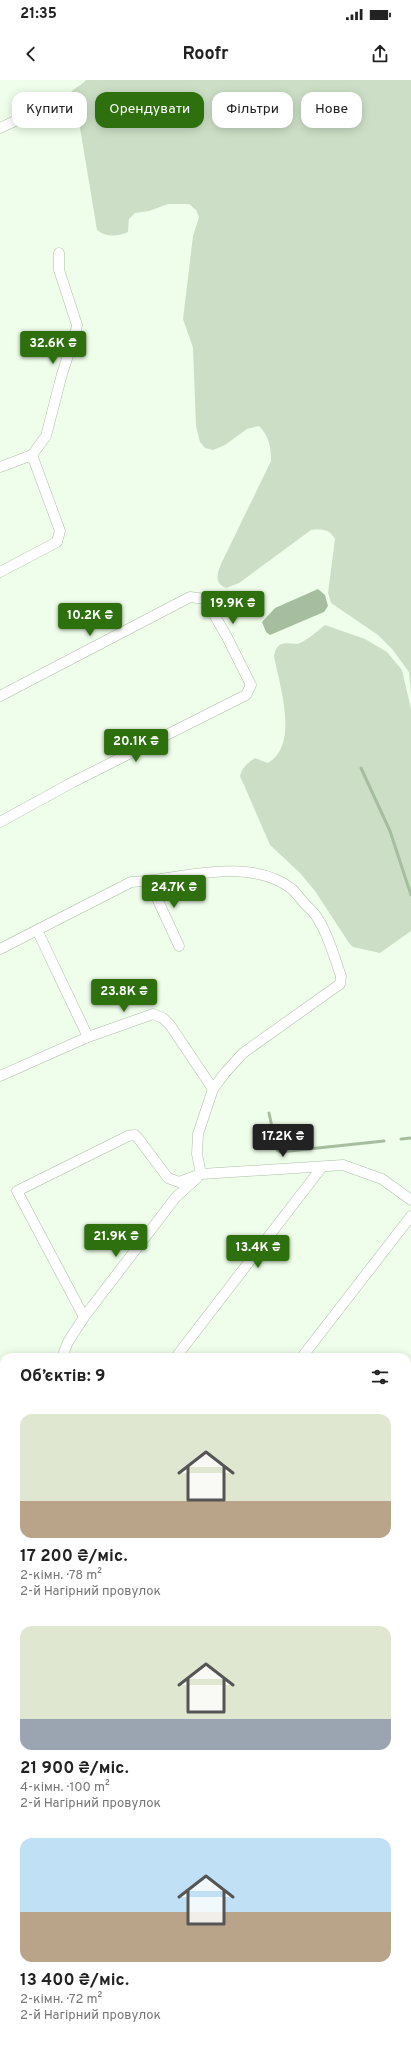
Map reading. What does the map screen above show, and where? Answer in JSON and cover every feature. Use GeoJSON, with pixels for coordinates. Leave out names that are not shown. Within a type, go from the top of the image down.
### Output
{"type":"FeatureCollection","features":[{"type":"Feature","properties":{"kind":"street"},"geometry":{"type":"LineString","coordinates":[[0,128],[12,122]]}},
{"type":"Feature","properties":{"kind":"street"},"geometry":{"type":"LineString","coordinates":[[0,467],[32,456],[46,436],[62,374],[76,332],[77,325],[59,270],[59,253]]}},
{"type":"Feature","properties":{"kind":"street"},"geometry":{"type":"LineString","coordinates":[[0,572],[57,542],[60,531],[32,456]]}},
{"type":"Feature","properties":{"kind":"street"},"geometry":{"type":"LineString","coordinates":[[0,696],[190,597],[205,599],[227,637],[251,685],[246,695],[0,820]]}},
{"type":"Feature","properties":{"kind":"street"},"geometry":{"type":"LineString","coordinates":[[0,949],[131,882],[149,881],[195,874],[232,872],[260,874],[276,880],[292,889],[318,918],[341,976],[340,984],[244,1053],[224,1074],[213,1089],[198,1134],[197,1154],[201,1174]]}},
{"type":"Feature","properties":{"kind":"street"},"geometry":{"type":"LineString","coordinates":[[149,881],[180,946]]}},
{"type":"Feature","properties":{"kind":"street"},"geometry":{"type":"LineString","coordinates":[[37,930],[88,1036]]}},
{"type":"Feature","properties":{"kind":"street"},"geometry":{"type":"LineString","coordinates":[[0,1076],[88,1036],[153,1014],[163,1018],[192,1056],[213,1089]]}},
{"type":"Feature","properties":{"kind":"street"},"geometry":{"type":"LineString","coordinates":[[84,1317],[17,1191],[98,1149],[128,1136],[135,1135],[168,1178],[179,1182],[201,1174],[343,1165],[382,1179],[411,1200]]}},
{"type":"Feature","properties":{"kind":"street"},"geometry":{"type":"LineString","coordinates":[[179,1353],[322,1167]]}},
{"type":"Feature","properties":{"kind":"street"},"geometry":{"type":"LineString","coordinates":[[64,1353],[68,1342],[84,1317],[176,1197],[201,1174]]}},
{"type":"Feature","properties":{"kind":"street"},"geometry":{"type":"LineString","coordinates":[[176,1197],[179,1182]]}},
{"type":"Feature","properties":{"kind":"street"},"geometry":{"type":"LineString","coordinates":[[305,1353],[411,1216]]}},
{"type":"Feature","properties":{"kind":"shaded area"},"geometry":{"type":"Polygon","coordinates":[[[86,80],[411,80],[411,695],[409,672],[392,649],[378,635],[331,603],[328,593],[335,539],[328,531],[311,530],[239,583],[226,588],[218,581],[218,571],[221,564],[271,461],[269,442],[259,426],[247,429],[225,445],[213,450],[205,448],[200,442],[196,426],[193,348],[183,319],[193,236],[199,217],[196,210],[189,204],[168,204],[149,211],[135,213],[129,219],[128,232],[124,234],[108,235],[97,230],[80,128],[87,128],[87,92],[71,92],[86,80]]]}},
{"type":"Feature","properties":{"kind":"shaded area"},"geometry":{"type":"Polygon","coordinates":[[[318,589],[325,595],[328,606],[324,612],[270,635],[266,632],[262,622],[275,608],[318,589]]]}},
{"type":"Feature","properties":{"kind":"shaded area"},"geometry":{"type":"Polygon","coordinates":[[[325,625],[365,639],[387,652],[402,670],[411,709],[411,931],[380,953],[353,947],[315,891],[300,873],[270,845],[240,776],[245,766],[255,758],[268,763],[278,754],[283,742],[285,713],[274,656],[276,650],[282,644],[302,642],[325,625]]]}},
{"type":"Feature","properties":{"kind":"waterway"},"geometry":{"type":"LineString","coordinates":[[361,768],[390,831],[411,895]]}},
{"type":"Feature","properties":{"kind":"waterway"},"geometry":{"type":"LineString","coordinates":[[269,1113],[277,1150],[280,1152],[384,1141]]}},
{"type":"Feature","properties":{"kind":"waterway"},"geometry":{"type":"LineString","coordinates":[[401,1139],[411,1138]]}}]}
